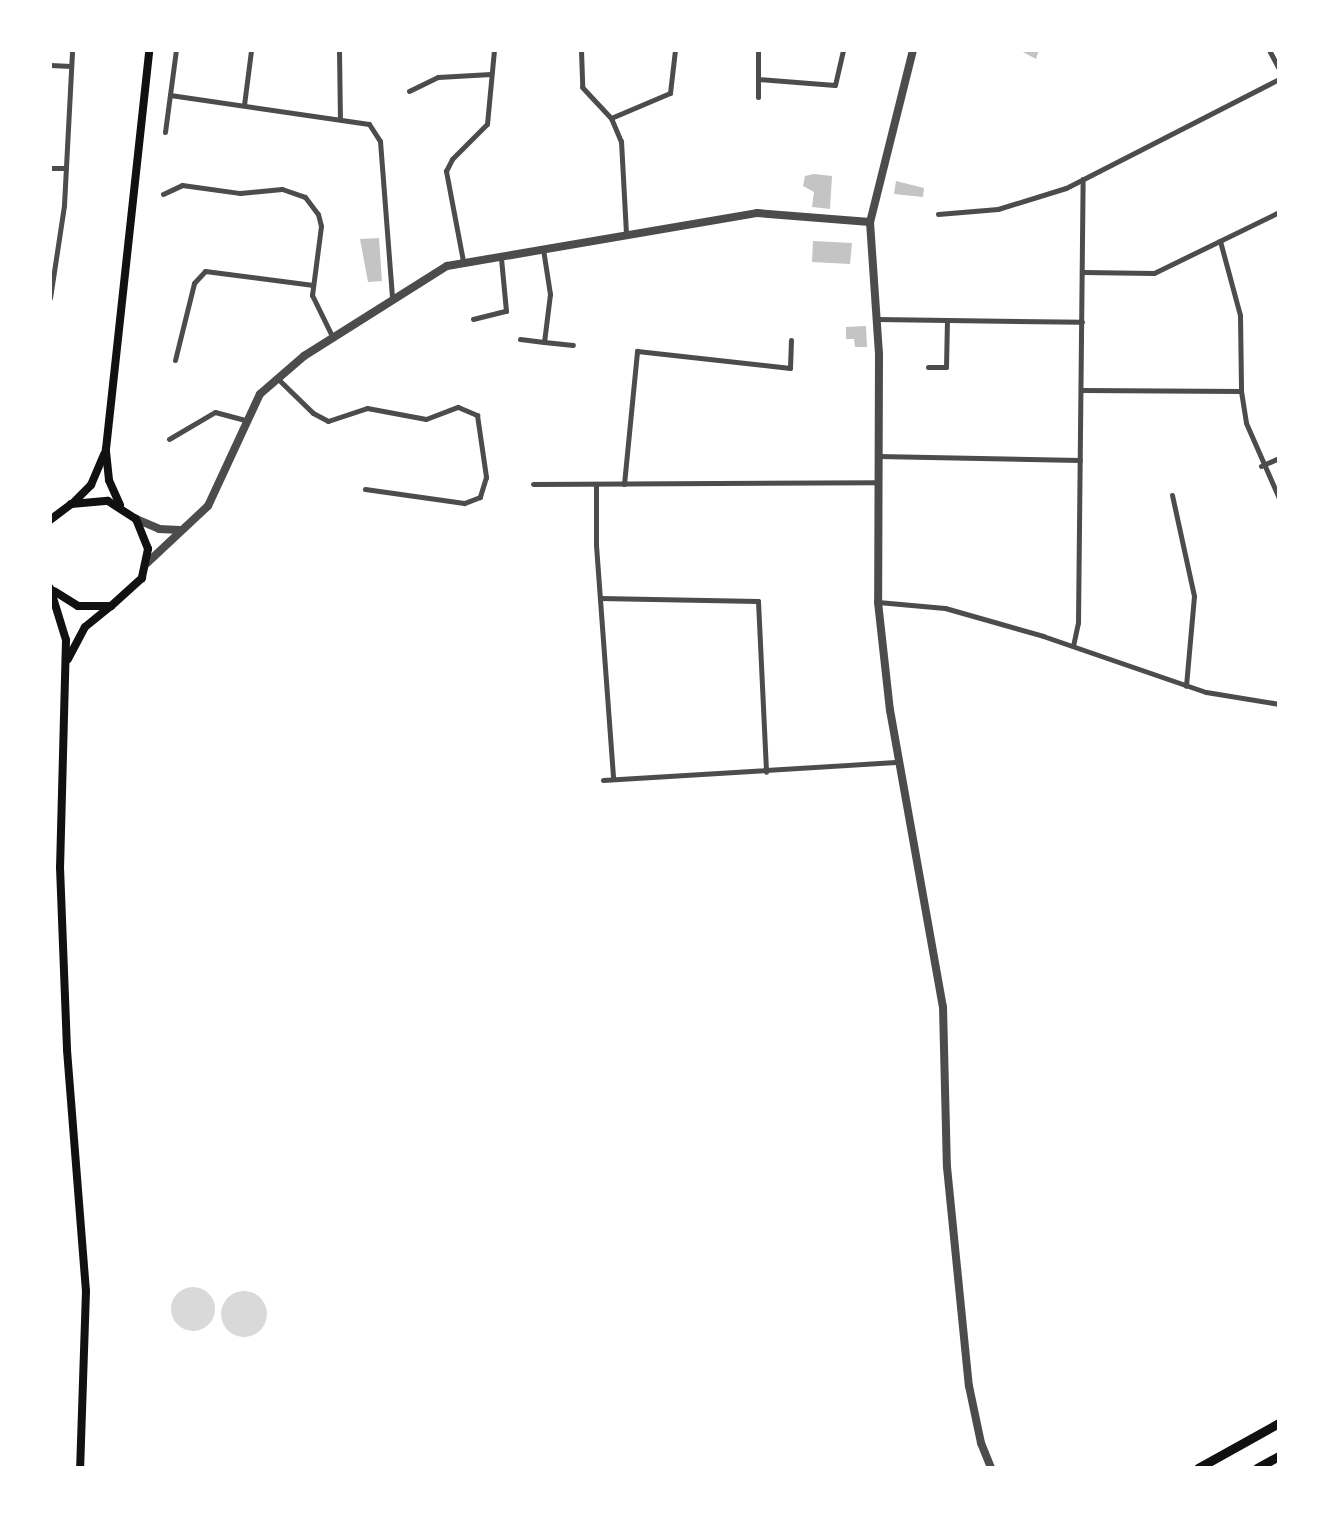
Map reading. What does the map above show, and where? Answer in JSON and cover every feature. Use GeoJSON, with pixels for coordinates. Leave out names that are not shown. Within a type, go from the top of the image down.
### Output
{"type":"FeatureCollection","features":[{"type":"Feature","properties":{"kind":"highway"},"geometry":{"type":"LineString","coordinates":[[1198,1468],[1279,1423]]}},
{"type":"Feature","properties":{"kind":"highway"},"geometry":{"type":"LineString","coordinates":[[1257,1468],[1279,1456]]}},
{"type":"Feature","properties":{"kind":"main road"},"geometry":{"type":"LineString","coordinates":[[66,663],[79,635],[133,591],[147,563],[145,535],[136,518],[120,505],[109,480],[106,450],[149,50]]}},
{"type":"Feature","properties":{"kind":"main road"},"geometry":{"type":"LineString","coordinates":[[71,504],[95,479],[106,450]]}},
{"type":"Feature","properties":{"kind":"main road"},"geometry":{"type":"LineString","coordinates":[[50,520],[54,511],[71,504],[94,500],[120,505]]}},
{"type":"Feature","properties":{"kind":"main road"},"geometry":{"type":"LineString","coordinates":[[50,588],[78,606],[112,606]]}},
{"type":"Feature","properties":{"kind":"main road"},"geometry":{"type":"LineString","coordinates":[[50,588],[65,628],[60,867],[66,1032],[86,1292],[80,1468]]}},
{"type":"Feature","properties":{"kind":"street"},"geometry":{"type":"LineString","coordinates":[[50,298],[59,250],[72,50]]}},
{"type":"Feature","properties":{"kind":"street"},"geometry":{"type":"LineString","coordinates":[[165,132],[176,50]]}},
{"type":"Feature","properties":{"kind":"street"},"geometry":{"type":"LineString","coordinates":[[244,105],[252,50]]}},
{"type":"Feature","properties":{"kind":"street"},"geometry":{"type":"LineString","coordinates":[[339,50],[340,118]]}},
{"type":"Feature","properties":{"kind":"street"},"geometry":{"type":"LineString","coordinates":[[463,261],[446,171],[452,159],[488,124],[494,50]]}},
{"type":"Feature","properties":{"kind":"street"},"geometry":{"type":"LineString","coordinates":[[581,50],[582,86],[610,118],[621,142],[626,234]]}},
{"type":"Feature","properties":{"kind":"street"},"geometry":{"type":"LineString","coordinates":[[610,118],[670,93],[675,50]]}},
{"type":"Feature","properties":{"kind":"street"},"geometry":{"type":"LineString","coordinates":[[758,50],[758,97]]}},
{"type":"Feature","properties":{"kind":"street"},"geometry":{"type":"LineString","coordinates":[[758,79],[836,85],[843,50]]}},
{"type":"Feature","properties":{"kind":"street"},"geometry":{"type":"LineString","coordinates":[[913,50],[870,222],[878,320],[878,602],[943,1007],[947,1167],[966,1364],[981,1443],[992,1468]]}},
{"type":"Feature","properties":{"kind":"street"},"geometry":{"type":"LineString","coordinates":[[1269,50],[1279,69]]}},
{"type":"Feature","properties":{"kind":"street"},"geometry":{"type":"LineString","coordinates":[[50,64],[71,66]]}},
{"type":"Feature","properties":{"kind":"street"},"geometry":{"type":"LineString","coordinates":[[409,91],[438,77],[490,74]]}},
{"type":"Feature","properties":{"kind":"street"},"geometry":{"type":"LineString","coordinates":[[938,214],[998,210],[1084,180],[1279,79]]}},
{"type":"Feature","properties":{"kind":"street"},"geometry":{"type":"LineString","coordinates":[[170,95],[369,124],[380,142],[392,298]]}},
{"type":"Feature","properties":{"kind":"street"},"geometry":{"type":"LineString","coordinates":[[50,168],[66,168]]}},
{"type":"Feature","properties":{"kind":"street"},"geometry":{"type":"LineString","coordinates":[[1074,646],[1078,622],[1084,180]]}},
{"type":"Feature","properties":{"kind":"street"},"geometry":{"type":"LineString","coordinates":[[162,194],[182,185],[240,193],[296,190],[312,205],[321,226],[312,285],[315,306],[333,338]]}},
{"type":"Feature","properties":{"kind":"street"},"geometry":{"type":"LineString","coordinates":[[1083,272],[1154,273],[1279,212]]}},
{"type":"Feature","properties":{"kind":"street"},"geometry":{"type":"LineString","coordinates":[[147,563],[208,506],[244,420],[260,394],[392,298],[463,261],[758,213],[870,222]]}},
{"type":"Feature","properties":{"kind":"street"},"geometry":{"type":"LineString","coordinates":[[1220,242],[1240,315],[1241,390],[1262,466],[1279,498]]}},
{"type":"Feature","properties":{"kind":"street"},"geometry":{"type":"LineString","coordinates":[[50,249],[59,250]]}},
{"type":"Feature","properties":{"kind":"street"},"geometry":{"type":"LineString","coordinates":[[544,249],[550,282],[544,342]]}},
{"type":"Feature","properties":{"kind":"street"},"geometry":{"type":"LineString","coordinates":[[473,318],[506,311],[500,254]]}},
{"type":"Feature","properties":{"kind":"street"},"geometry":{"type":"LineString","coordinates":[[175,360],[194,283],[205,270],[312,285]]}},
{"type":"Feature","properties":{"kind":"street"},"geometry":{"type":"LineString","coordinates":[[878,320],[1082,322]]}},
{"type":"Feature","properties":{"kind":"street"},"geometry":{"type":"LineString","coordinates":[[928,366],[946,367],[947,320]]}},
{"type":"Feature","properties":{"kind":"street"},"geometry":{"type":"LineString","coordinates":[[520,339],[573,345]]}},
{"type":"Feature","properties":{"kind":"street"},"geometry":{"type":"LineString","coordinates":[[624,484],[637,351],[790,368],[792,340]]}},
{"type":"Feature","properties":{"kind":"street"},"geometry":{"type":"LineString","coordinates":[[277,378],[313,413],[328,420],[367,408],[417,418],[458,407],[477,415],[486,477],[480,497],[464,503],[365,489]]}},
{"type":"Feature","properties":{"kind":"street"},"geometry":{"type":"LineString","coordinates":[[1082,390],[1241,390]]}},
{"type":"Feature","properties":{"kind":"street"},"geometry":{"type":"LineString","coordinates":[[169,439],[216,412],[244,420]]}},
{"type":"Feature","properties":{"kind":"street"},"geometry":{"type":"LineString","coordinates":[[878,456],[1081,460]]}},
{"type":"Feature","properties":{"kind":"street"},"geometry":{"type":"LineString","coordinates":[[1262,466],[1279,458]]}},
{"type":"Feature","properties":{"kind":"street"},"geometry":{"type":"LineString","coordinates":[[532,484],[878,482]]}},
{"type":"Feature","properties":{"kind":"street"},"geometry":{"type":"LineString","coordinates":[[596,484],[613,778]]}},
{"type":"Feature","properties":{"kind":"street"},"geometry":{"type":"LineString","coordinates":[[1172,495],[1194,596],[1186,686]]}},
{"type":"Feature","properties":{"kind":"street"},"geometry":{"type":"LineString","coordinates":[[136,518],[159,529],[180,530]]}},
{"type":"Feature","properties":{"kind":"street"},"geometry":{"type":"LineString","coordinates":[[600,598],[758,601],[766,772]]}},
{"type":"Feature","properties":{"kind":"street"},"geometry":{"type":"LineString","coordinates":[[878,602],[945,608],[1074,646],[1186,686],[1279,704]]}},
{"type":"Feature","properties":{"kind":"street"},"geometry":{"type":"LineString","coordinates":[[603,780],[902,762]]}},
{"type":"Feature","properties":{"kind":"shaded area"},"geometry":{"type":"Polygon","coordinates":[[[193,1287],[209,1293],[215,1309],[209,1325],[193,1331],[177,1325],[171,1309],[177,1293],[193,1287]]]}},
{"type":"Feature","properties":{"kind":"shaded area"},"geometry":{"type":"Polygon","coordinates":[[[244,1291],[260,1298],[267,1314],[260,1330],[244,1337],[228,1330],[221,1314],[228,1298],[244,1291]]]}},
{"type":"Feature","properties":{"kind":"building"},"geometry":{"type":"Polygon","coordinates":[[[1019,50],[1039,50],[1036,59],[1019,50]]]}},
{"type":"Feature","properties":{"kind":"building"},"geometry":{"type":"Polygon","coordinates":[[[805,176],[832,176],[830,209],[812,207],[814,192],[803,186],[805,176]]]}},
{"type":"Feature","properties":{"kind":"building"},"geometry":{"type":"Polygon","coordinates":[[[896,181],[924,188],[923,197],[894,194],[896,181]]]}},
{"type":"Feature","properties":{"kind":"building"},"geometry":{"type":"Polygon","coordinates":[[[379,238],[382,281],[368,282],[360,239],[379,238]]]}},
{"type":"Feature","properties":{"kind":"building"},"geometry":{"type":"Polygon","coordinates":[[[813,241],[852,243],[850,264],[812,262],[813,241]]]}},
{"type":"Feature","properties":{"kind":"building"},"geometry":{"type":"Polygon","coordinates":[[[866,326],[867,347],[855,347],[854,339],[846,339],[846,327],[866,326]]]}}]}
